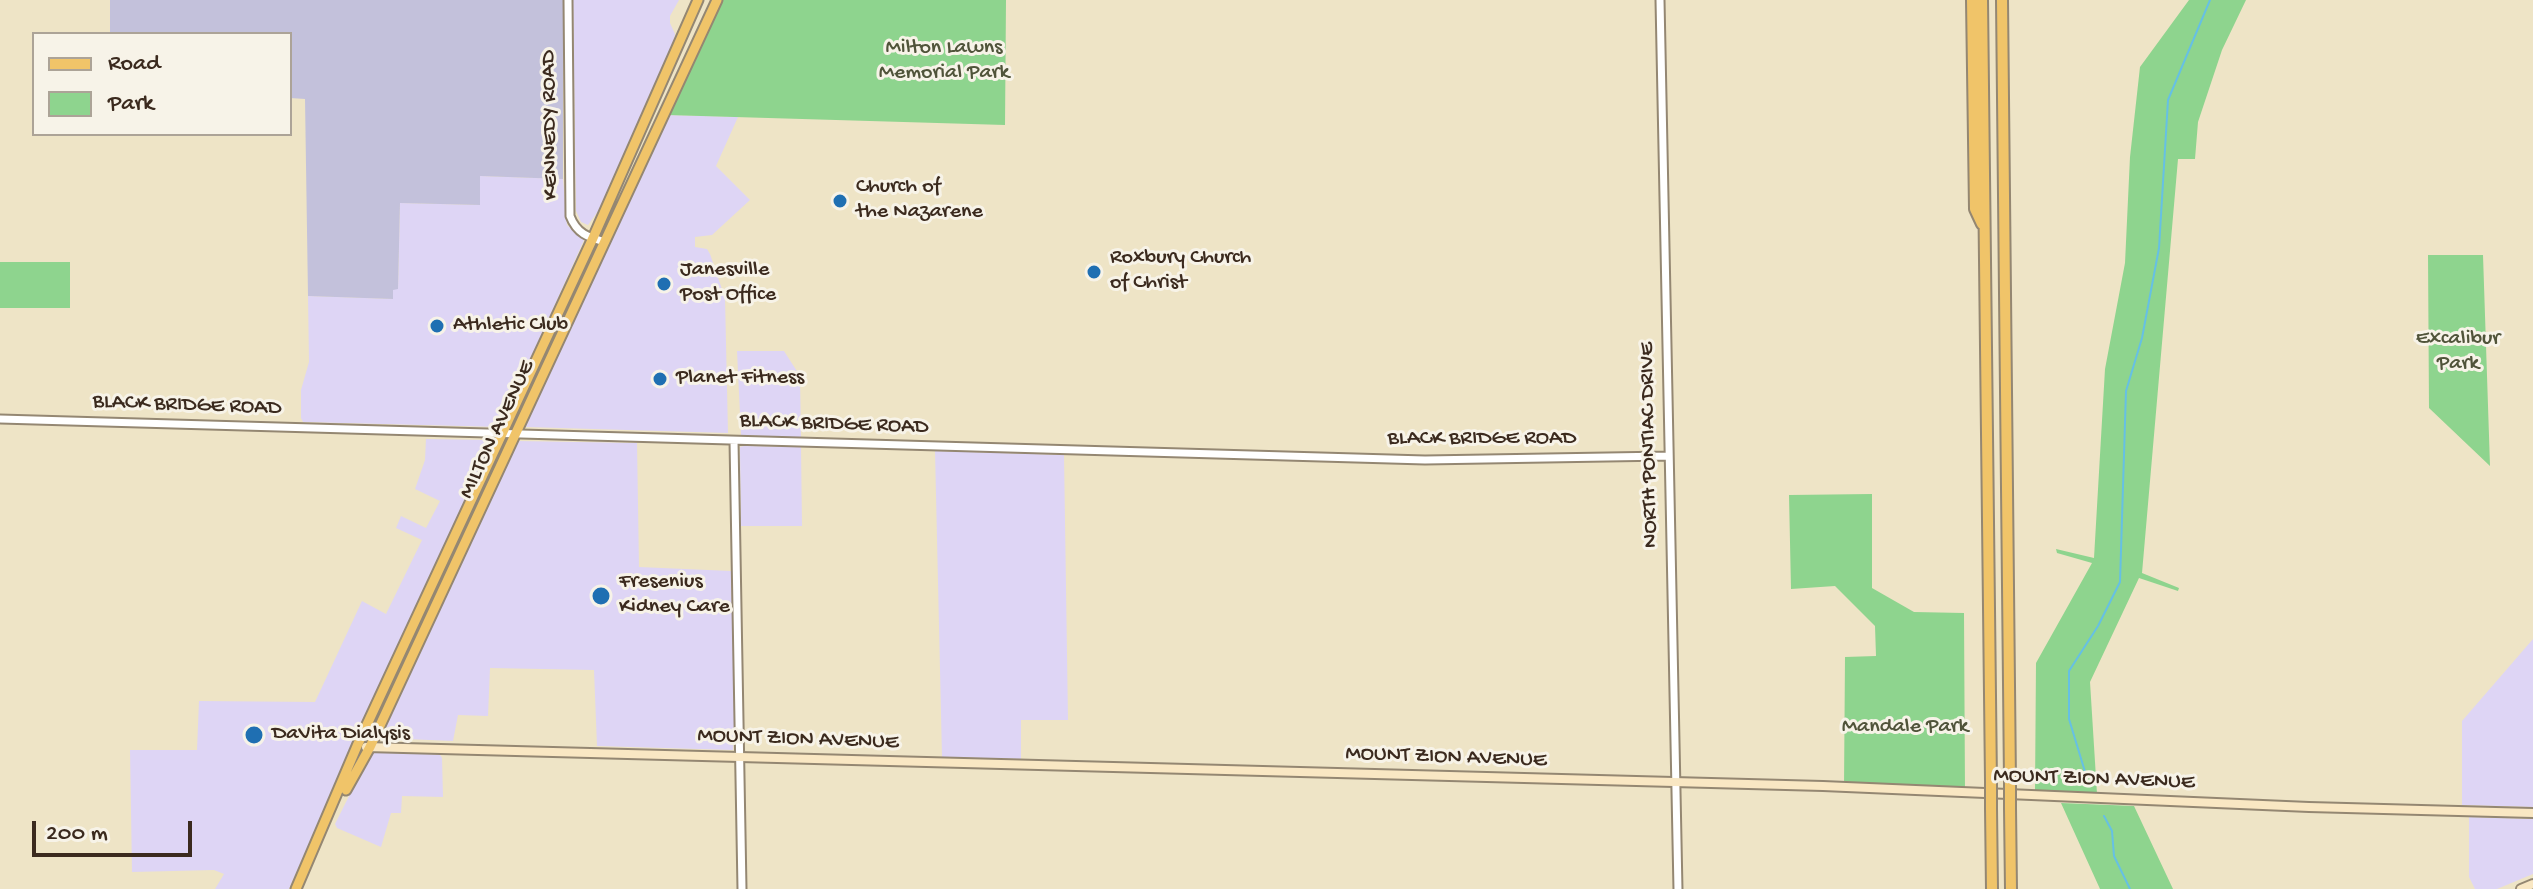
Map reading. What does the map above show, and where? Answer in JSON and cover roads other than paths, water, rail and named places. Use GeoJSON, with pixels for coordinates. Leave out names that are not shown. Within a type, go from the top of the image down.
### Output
{"type":"FeatureCollection","features":[{"type":"Feature","properties":{"kind":"highway"},"geometry":{"type":"LineString","coordinates":[[1972,0],[1975,209],[1985,229]]}},
{"type":"Feature","properties":{"kind":"highway"},"geometry":{"type":"LineString","coordinates":[[1982,0],[1992,889]]}},
{"type":"Feature","properties":{"kind":"highway"},"geometry":{"type":"LineString","coordinates":[[2002,0],[2011,889]]}},
{"type":"Feature","properties":{"kind":"main road","name":"MILTON AVENUE"},"geometry":{"type":"LineString","coordinates":[[296,889],[357,746],[593,238],[698,0]]}},
{"type":"Feature","properties":{"kind":"main road","name":"MILTON AVENUE"},"geometry":{"type":"LineString","coordinates":[[324,827],[370,747],[717,0]]}},
{"type":"Feature","properties":{"kind":"main road"},"geometry":{"type":"LineString","coordinates":[[431,591],[433,612]]}},
{"type":"Feature","properties":{"kind":"main road","name":"MOUNT ZION AVENUE"},"geometry":{"type":"LineString","coordinates":[[357,746],[1675,782],[2533,813]]}},
{"type":"Feature","properties":{"kind":"main road"},"geometry":{"type":"LineString","coordinates":[[2521,889],[2533,884]]}},
{"type":"Feature","properties":{"kind":"street","name":"KENNEDY ROAD"},"geometry":{"type":"LineString","coordinates":[[568,0],[570,216],[575,228],[593,238]]}},
{"type":"Feature","properties":{"kind":"street","name":"NORTH PONTIAC DRIVE"},"geometry":{"type":"LineString","coordinates":[[1660,0],[1678,889]]}},
{"type":"Feature","properties":{"kind":"street"},"geometry":{"type":"LineString","coordinates":[[593,238],[605,242]]}},
{"type":"Feature","properties":{"kind":"street","name":"BLACK BRIDGE ROAD"},"geometry":{"type":"LineString","coordinates":[[0,419],[1425,460],[1668,456]]}},
{"type":"Feature","properties":{"kind":"street"},"geometry":{"type":"LineString","coordinates":[[734,441],[742,889]]}},
{"type":"Feature","properties":{"kind":"waterway"},"geometry":{"type":"LineString","coordinates":[[2086,775],[2069,719],[2069,671],[2098,626],[2120,582],[2126,391],[2142,338],[2159,248],[2168,100],[2210,0]]}},
{"type":"Feature","properties":{"kind":"waterway"},"geometry":{"type":"LineString","coordinates":[[2104,816],[2112,831],[2114,856],[2130,889]]}},
{"type":"Feature","properties":{"kind":"place","name":"Church of the Nazarene"},"geometry":{"type":"Point","coordinates":[840,201]}},
{"type":"Feature","properties":{"kind":"place","name":"Roxbury Church of Christ"},"geometry":{"type":"Point","coordinates":[1094,272]}},
{"type":"Feature","properties":{"kind":"place","name":"Janesville Post Office"},"geometry":{"type":"Point","coordinates":[664,284]}},
{"type":"Feature","properties":{"kind":"place","name":"Athletic Club"},"geometry":{"type":"Point","coordinates":[437,326]}},
{"type":"Feature","properties":{"kind":"place","name":"Planet Fitness"},"geometry":{"type":"Point","coordinates":[660,379]}},
{"type":"Feature","properties":{"kind":"place","name":"Fresenius Kidney Care"},"geometry":{"type":"Point","coordinates":[601,596]}},
{"type":"Feature","properties":{"kind":"place","name":"DaVita Dialysis"},"geometry":{"type":"Point","coordinates":[254,735]}},
{"type":"Feature","properties":{"kind":"park label","name":"Milton Lawns Memorial Park"},"geometry":{"type":"Point","coordinates":[944,62]}},
{"type":"Feature","properties":{"kind":"park label","name":"Excalibur Park"},"geometry":{"type":"Point","coordinates":[2458,352]}},
{"type":"Feature","properties":{"kind":"park label","name":"Mandale Park"},"geometry":{"type":"Point","coordinates":[1905,728]}}]}
